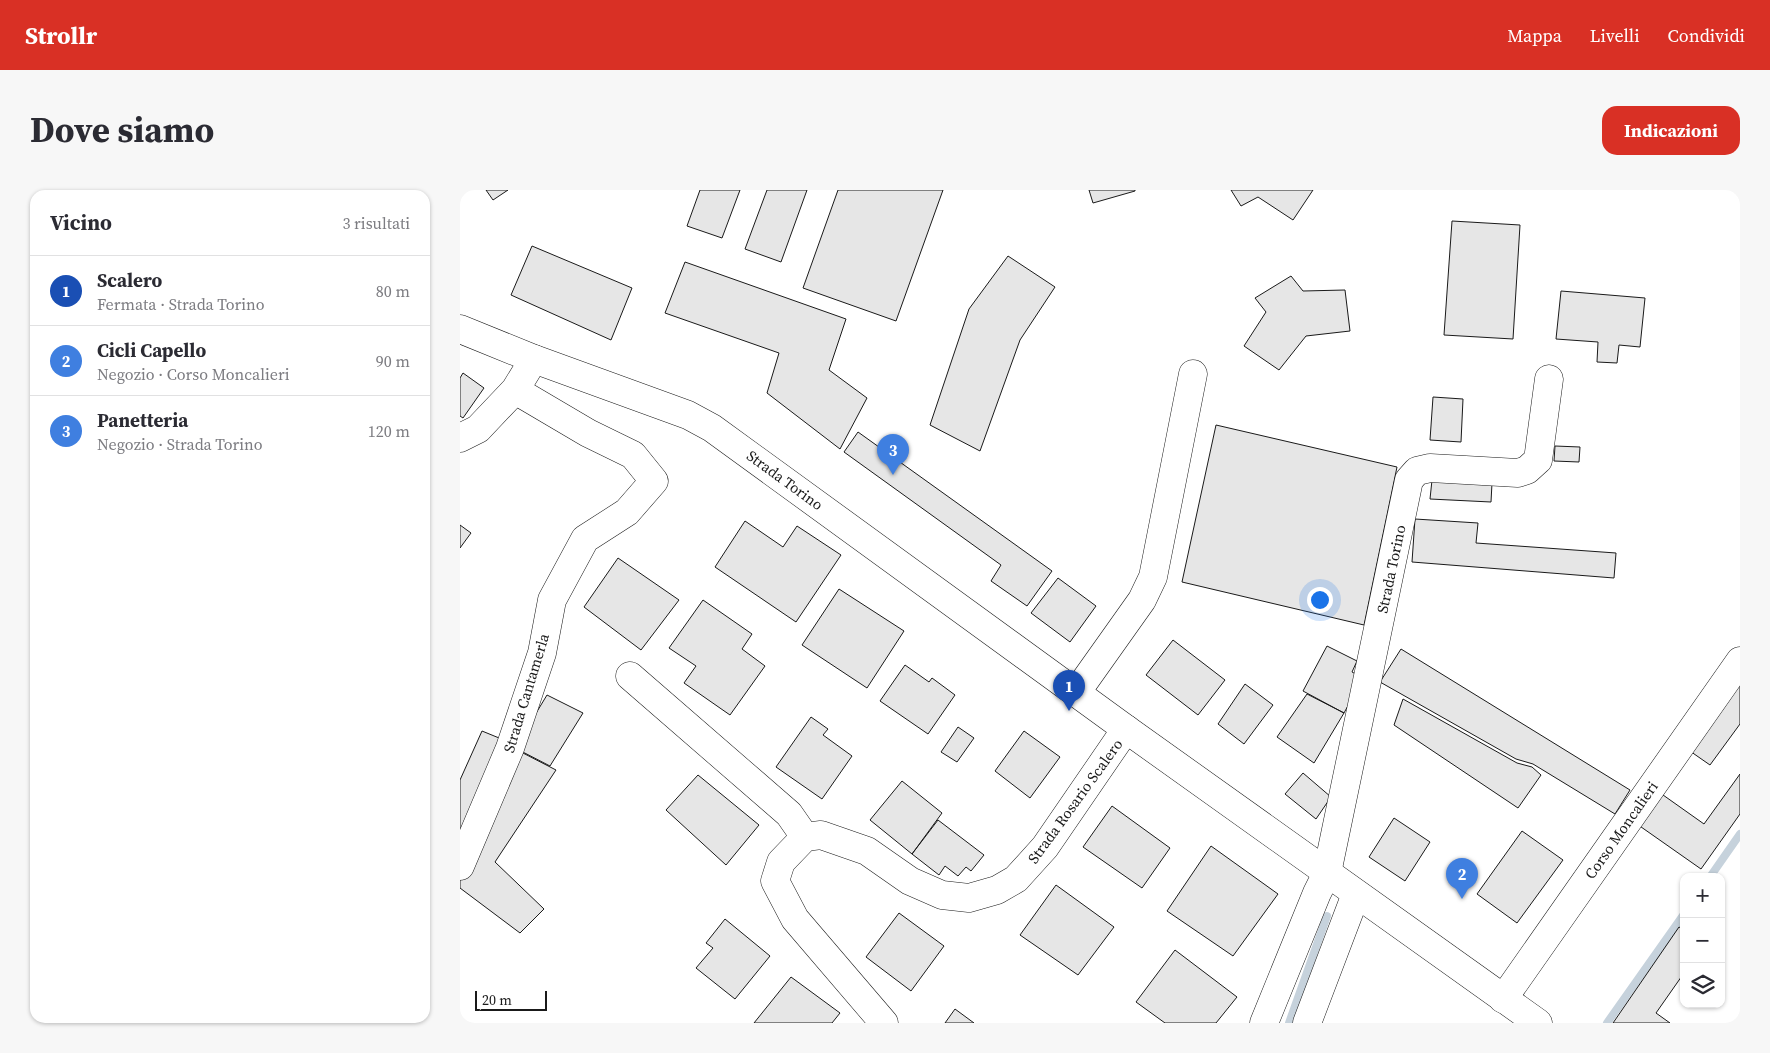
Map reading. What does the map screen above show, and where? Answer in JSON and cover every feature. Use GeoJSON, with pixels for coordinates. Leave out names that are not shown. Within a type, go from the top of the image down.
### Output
{"type":"FeatureCollection","features":[{"type":"Feature","properties":{"kind":"street","name":"Strada Torino"},"geometry":{"type":"LineString","coordinates":[[460,329],[534,359],[688,415],[712,428],[1356,894]]}},
{"type":"Feature","properties":{"kind":"street"},"geometry":{"type":"LineString","coordinates":[[460,438],[478,429],[515,390],[534,359]]}},
{"type":"Feature","properties":{"kind":"street"},"geometry":{"type":"LineString","coordinates":[[1076,693],[1142,600],[1153,577],[1193,374]]}},
{"type":"Feature","properties":{"kind":"street","name":"Strada Torino"},"geometry":{"type":"LineString","coordinates":[[1327,872],[1409,480],[1417,471],[1430,468],[1518,473],[1527,470],[1538,460],[1549,379]]}},
{"type":"Feature","properties":{"kind":"street","name":"Strada Cantamerla"},"geometry":{"type":"LineString","coordinates":[[460,866],[510,748],[542,653],[552,600],[585,539],[627,512],[654,481],[633,455],[588,433],[515,390]]}},
{"type":"Feature","properties":{"kind":"street","name":"Corso Moncalieri"},"geometry":{"type":"LineString","coordinates":[[1503,999],[1740,661]]}},
{"type":"Feature","properties":{"kind":"street"},"geometry":{"type":"LineString","coordinates":[[630,676],[789,814],[805,837],[782,862],[774,881],[795,919],[884,1023]]}},
{"type":"Feature","properties":{"kind":"street","name":"Strada Rosario Scalero"},"geometry":{"type":"LineString","coordinates":[[805,837],[821,835],[867,851],[910,881],[942,895],[969,898],[996,890],[1016,879],[1044,847],[1126,729]]}},
{"type":"Feature","properties":{"kind":"street"},"geometry":{"type":"LineString","coordinates":[[1264,1023],[1327,872]]}},
{"type":"Feature","properties":{"kind":"street"},"geometry":{"type":"LineString","coordinates":[[1307,1023],[1356,894],[1538,1023]]}},
{"type":"Feature","properties":{"kind":"building"},"geometry":{"type":"Polygon","coordinates":[[[486,190],[508,190],[493,200],[486,190]]]}},
{"type":"Feature","properties":{"kind":"building"},"geometry":{"type":"Polygon","coordinates":[[[700,190],[740,190],[722,238],[687,226],[700,190]]]}},
{"type":"Feature","properties":{"kind":"building"},"geometry":{"type":"Polygon","coordinates":[[[767,190],[807,190],[781,262],[745,249],[767,190]]]}},
{"type":"Feature","properties":{"kind":"building"},"geometry":{"type":"Polygon","coordinates":[[[838,190],[943,190],[896,321],[803,288],[838,190]]]}},
{"type":"Feature","properties":{"kind":"building"},"geometry":{"type":"Polygon","coordinates":[[[1089,190],[1135,190],[1135,191],[1093,203],[1089,190]]]}},
{"type":"Feature","properties":{"kind":"building"},"geometry":{"type":"Polygon","coordinates":[[[1231,190],[1313,190],[1293,220],[1258,197],[1241,206],[1231,190]]]}},
{"type":"Feature","properties":{"kind":"building"},"geometry":{"type":"Polygon","coordinates":[[[1452,221],[1520,225],[1513,339],[1444,335],[1452,221]]]}},
{"type":"Feature","properties":{"kind":"building"},"geometry":{"type":"Polygon","coordinates":[[[532,246],[632,288],[611,340],[511,295],[532,246]]]}},
{"type":"Feature","properties":{"kind":"building"},"geometry":{"type":"Polygon","coordinates":[[[1008,256],[1055,287],[1020,340],[980,451],[930,425],[969,309],[1008,256]]]}},
{"type":"Feature","properties":{"kind":"building"},"geometry":{"type":"Polygon","coordinates":[[[685,262],[846,319],[829,370],[867,398],[840,449],[767,393],[779,353],[665,313],[685,262]]]}},
{"type":"Feature","properties":{"kind":"building"},"geometry":{"type":"Polygon","coordinates":[[[1291,276],[1303,291],[1345,290],[1350,331],[1306,336],[1279,370],[1244,346],[1266,312],[1255,298],[1291,276]]]}},
{"type":"Feature","properties":{"kind":"building"},"geometry":{"type":"Polygon","coordinates":[[[1561,291],[1645,298],[1640,347],[1619,345],[1617,363],[1597,362],[1598,342],[1556,339],[1561,291]]]}},
{"type":"Feature","properties":{"kind":"building"},"geometry":{"type":"Polygon","coordinates":[[[463,373],[484,388],[463,418],[460,416],[460,378],[463,373]]]}},
{"type":"Feature","properties":{"kind":"building"},"geometry":{"type":"Polygon","coordinates":[[[1433,397],[1463,399],[1461,442],[1430,440],[1433,397]]]}},
{"type":"Feature","properties":{"kind":"building"},"geometry":{"type":"Polygon","coordinates":[[[1216,425],[1397,467],[1364,625],[1182,582],[1216,425]]]}},
{"type":"Feature","properties":{"kind":"building"},"geometry":{"type":"Polygon","coordinates":[[[858,432],[1052,571],[1027,606],[991,581],[1001,565],[844,452],[858,432]]]}},
{"type":"Feature","properties":{"kind":"building"},"geometry":{"type":"Polygon","coordinates":[[[1555,446],[1580,447],[1579,462],[1554,461],[1555,446]]]}},
{"type":"Feature","properties":{"kind":"building"},"geometry":{"type":"Polygon","coordinates":[[[1432,480],[1492,483],[1491,502],[1430,499],[1432,480]]]}},
{"type":"Feature","properties":{"kind":"building"},"geometry":{"type":"Polygon","coordinates":[[[1415,519],[1478,523],[1476,543],[1616,553],[1614,578],[1412,562],[1415,519]]]}},
{"type":"Feature","properties":{"kind":"building"},"geometry":{"type":"Polygon","coordinates":[[[745,521],[783,547],[797,526],[841,555],[796,622],[715,567],[745,521]]]}},
{"type":"Feature","properties":{"kind":"building"},"geometry":{"type":"Polygon","coordinates":[[[460,525],[471,533],[460,548],[460,525]]]}},
{"type":"Feature","properties":{"kind":"building"},"geometry":{"type":"Polygon","coordinates":[[[618,558],[679,600],[641,650],[584,607],[618,558]]]}},
{"type":"Feature","properties":{"kind":"building"},"geometry":{"type":"Polygon","coordinates":[[[1058,578],[1096,606],[1070,642],[1031,613],[1058,578]]]}},
{"type":"Feature","properties":{"kind":"building"},"geometry":{"type":"Polygon","coordinates":[[[839,589],[904,631],[867,688],[802,645],[839,589]]]}},
{"type":"Feature","properties":{"kind":"building"},"geometry":{"type":"Polygon","coordinates":[[[703,600],[752,634],[742,649],[765,666],[730,715],[684,683],[696,666],[669,648],[703,600]]]}},
{"type":"Feature","properties":{"kind":"building"},"geometry":{"type":"Polygon","coordinates":[[[1173,640],[1225,680],[1198,715],[1146,675],[1173,640]]]}},
{"type":"Feature","properties":{"kind":"building"},"geometry":{"type":"Polygon","coordinates":[[[1327,646],[1357,661],[1352,672],[1363,678],[1344,713],[1303,691],[1327,646]]]}},
{"type":"Feature","properties":{"kind":"building"},"geometry":{"type":"Polygon","coordinates":[[[1401,649],[1630,790],[1615,814],[1533,764],[1516,759],[1380,682],[1401,649]]]}},
{"type":"Feature","properties":{"kind":"building"},"geometry":{"type":"Polygon","coordinates":[[[905,665],[929,682],[932,678],[955,695],[928,734],[880,701],[905,665]]]}},
{"type":"Feature","properties":{"kind":"building"},"geometry":{"type":"Polygon","coordinates":[[[1740,676],[1740,724],[1710,765],[1687,749],[1740,676]]]}},
{"type":"Feature","properties":{"kind":"building"},"geometry":{"type":"Polygon","coordinates":[[[1245,684],[1273,705],[1244,744],[1218,724],[1245,684]]]}},
{"type":"Feature","properties":{"kind":"building"},"geometry":{"type":"Polygon","coordinates":[[[1307,694],[1344,713],[1314,763],[1277,737],[1307,694]]]}},
{"type":"Feature","properties":{"kind":"building"},"geometry":{"type":"Polygon","coordinates":[[[547,695],[583,713],[550,766],[515,748],[547,695]]]}},
{"type":"Feature","properties":{"kind":"building"},"geometry":{"type":"Polygon","coordinates":[[[1403,699],[1517,763],[1532,767],[1541,775],[1518,808],[1394,725],[1403,699]]]}},
{"type":"Feature","properties":{"kind":"building"},"geometry":{"type":"Polygon","coordinates":[[[811,717],[828,729],[823,735],[852,756],[822,799],[776,767],[811,717]]]}},
{"type":"Feature","properties":{"kind":"building"},"geometry":{"type":"Polygon","coordinates":[[[958,727],[974,738],[957,762],[941,752],[958,727]]]}},
{"type":"Feature","properties":{"kind":"building"},"geometry":{"type":"Polygon","coordinates":[[[482,731],[504,740],[460,841],[460,780],[482,731]]]}},
{"type":"Feature","properties":{"kind":"building"},"geometry":{"type":"Polygon","coordinates":[[[1024,731],[1060,757],[1030,798],[995,771],[1024,731]]]}},
{"type":"Feature","properties":{"kind":"building"},"geometry":{"type":"Polygon","coordinates":[[[521,752],[556,770],[495,862],[544,909],[520,933],[460,888],[460,879],[521,752]]]}},
{"type":"Feature","properties":{"kind":"building"},"geometry":{"type":"Polygon","coordinates":[[[1303,773],[1331,797],[1316,819],[1285,794],[1303,773]]]}},
{"type":"Feature","properties":{"kind":"building"},"geometry":{"type":"Polygon","coordinates":[[[1740,774],[1740,814],[1701,869],[1634,822],[1656,790],[1704,824],[1740,774]]]}},
{"type":"Feature","properties":{"kind":"building"},"geometry":{"type":"Polygon","coordinates":[[[698,775],[759,825],[726,865],[666,810],[698,775]]]}},
{"type":"Feature","properties":{"kind":"building"},"geometry":{"type":"Polygon","coordinates":[[[902,781],[942,813],[912,854],[870,820],[902,781]]]}},
{"type":"Feature","properties":{"kind":"building"},"geometry":{"type":"Polygon","coordinates":[[[1112,806],[1170,848],[1142,888],[1083,847],[1112,806]]]}},
{"type":"Feature","properties":{"kind":"building"},"geometry":{"type":"Polygon","coordinates":[[[1394,818],[1430,842],[1405,881],[1369,857],[1394,818]]]}},
{"type":"Feature","properties":{"kind":"building"},"geometry":{"type":"Polygon","coordinates":[[[938,820],[984,855],[971,871],[966,867],[958,876],[945,866],[939,875],[912,854],[938,820]]]}},
{"type":"Feature","properties":{"kind":"building"},"geometry":{"type":"Polygon","coordinates":[[[1522,831],[1563,860],[1517,923],[1477,894],[1522,831]]]}},
{"type":"Feature","properties":{"kind":"building"},"geometry":{"type":"Polygon","coordinates":[[[1211,846],[1278,894],[1233,956],[1167,911],[1211,846]]]}},
{"type":"Feature","properties":{"kind":"building"},"geometry":{"type":"Polygon","coordinates":[[[1056,885],[1114,927],[1078,975],[1020,935],[1056,885]]]}},
{"type":"Feature","properties":{"kind":"building"},"geometry":{"type":"Polygon","coordinates":[[[899,913],[944,946],[911,991],[866,957],[899,913]]]}},
{"type":"Feature","properties":{"kind":"building"},"geometry":{"type":"Polygon","coordinates":[[[725,919],[770,956],[735,999],[696,968],[713,948],[706,943],[725,919]]]}},
{"type":"Feature","properties":{"kind":"building"},"geometry":{"type":"Polygon","coordinates":[[[1680,928],[1680,979],[1656,1013],[1670,1023],[1613,1023],[1680,928]]]}},
{"type":"Feature","properties":{"kind":"building"},"geometry":{"type":"Polygon","coordinates":[[[1175,950],[1237,997],[1216,1023],[1165,1023],[1136,1002],[1175,950]]]}},
{"type":"Feature","properties":{"kind":"building"},"geometry":{"type":"Polygon","coordinates":[[[791,977],[840,1013],[832,1023],[754,1023],[791,977]]]}},
{"type":"Feature","properties":{"kind":"building"},"geometry":{"type":"Polygon","coordinates":[[[955,1009],[974,1023],[945,1023],[955,1009]]]}},
{"type":"Feature","properties":{"kind":"waterway"},"geometry":{"type":"LineString","coordinates":[[1713,873],[1740,834]]}},
{"type":"Feature","properties":{"kind":"waterway"},"geometry":{"type":"LineString","coordinates":[[1289,1023],[1327,916]]}},
{"type":"Feature","properties":{"kind":"waterway"},"geometry":{"type":"LineString","coordinates":[[1607,1023],[1681,918]]}},
{"type":"Feature","properties":{"kind":"place","name":"Panetteria"},"geometry":{"type":"Point","coordinates":[893,475]}},
{"type":"Feature","properties":{"kind":"place","name":"Scalero"},"geometry":{"type":"Point","coordinates":[1069,711]}},
{"type":"Feature","properties":{"kind":"place","name":"Cicli Capello"},"geometry":{"type":"Point","coordinates":[1462,899]}}]}
